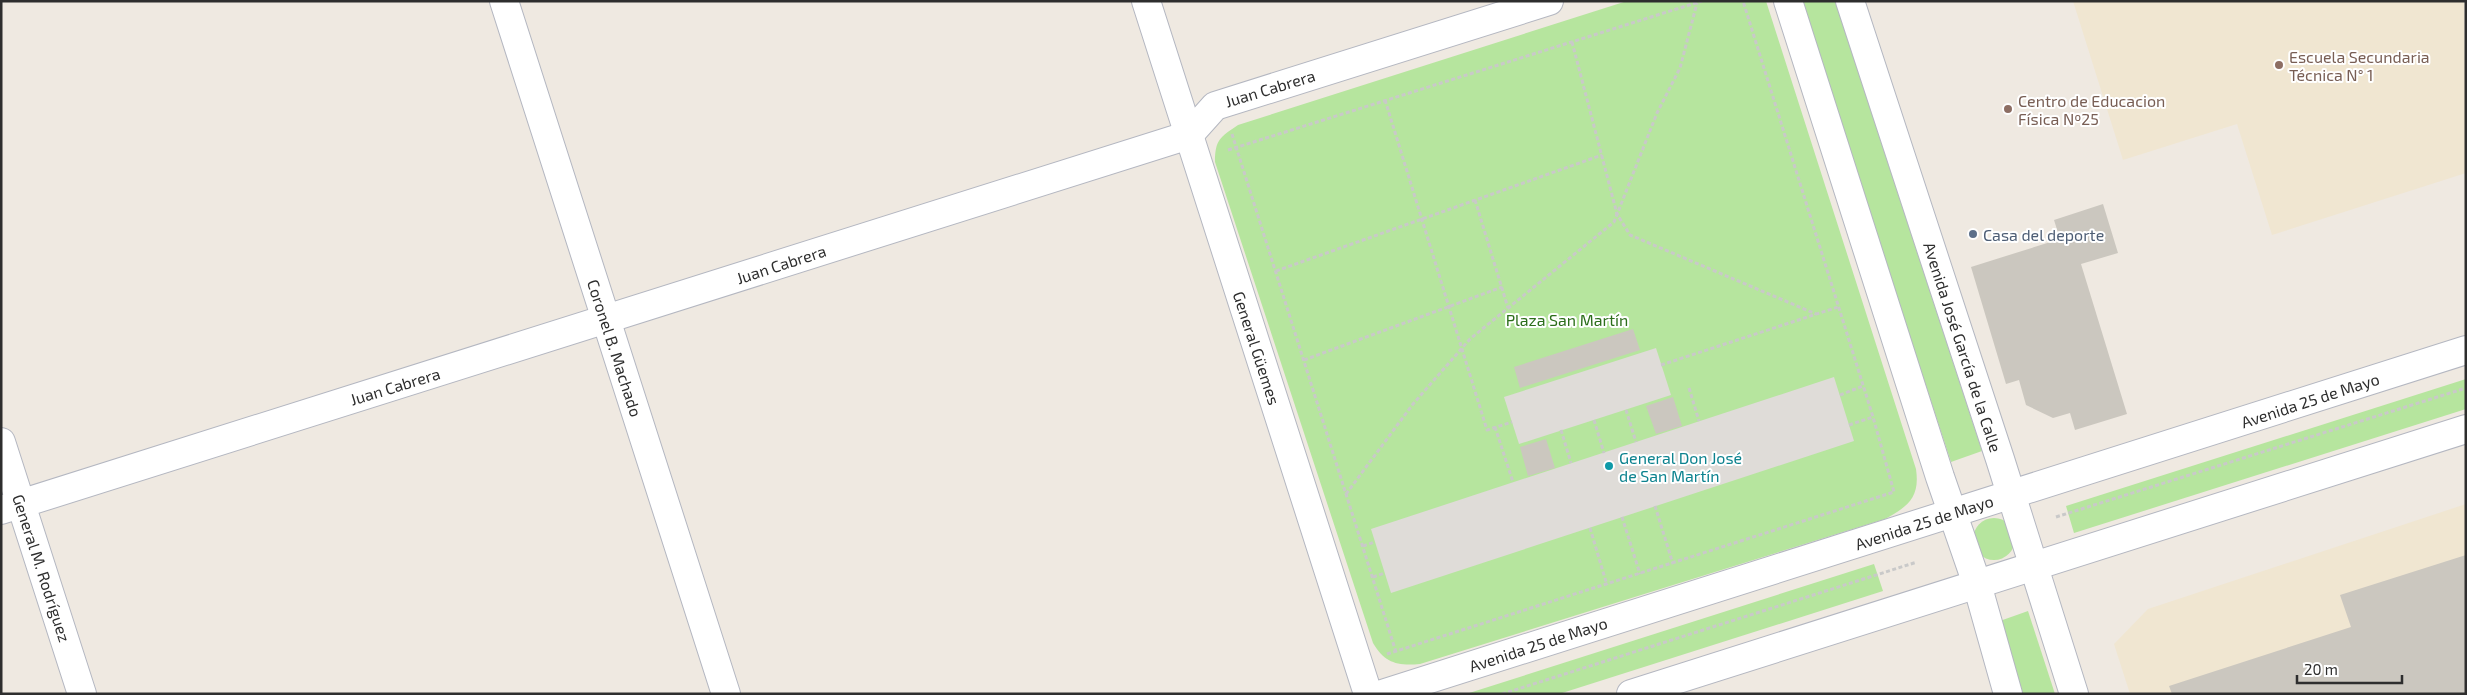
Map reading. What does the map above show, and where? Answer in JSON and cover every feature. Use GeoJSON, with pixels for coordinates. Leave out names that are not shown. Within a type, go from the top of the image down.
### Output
{"type":"FeatureCollection","features":[{"type":"Feature","properties":{"kind":"main road","name":"Coronel B. Machado"},"geometry":{"type":"LineString","coordinates":[[504,1],[726,694]]}},
{"type":"Feature","properties":{"kind":"main road","name":"General Güemes"},"geometry":{"type":"LineString","coordinates":[[1146,1],[1368,694]]}},
{"type":"Feature","properties":{"kind":"main road","name":"Juan Cabrera"},"geometry":{"type":"LineString","coordinates":[[11,507],[606,319],[1192,147],[1216,106],[1223,103],[1550,1]]}},
{"type":"Feature","properties":{"kind":"main road"},"geometry":{"type":"LineString","coordinates":[[1788,1],[1951,513],[1977,584],[2008,694]]}},
{"type":"Feature","properties":{"kind":"main road","name":"Avenida José García de la Calle"},"geometry":{"type":"LineString","coordinates":[[1850,1],[2011,494],[2074,694]]}},
{"type":"Feature","properties":{"kind":"main road","name":"Avenida 25 de Mayo"},"geometry":{"type":"LineString","coordinates":[[1395,690],[2466,350]]}},
{"type":"Feature","properties":{"kind":"main road"},"geometry":{"type":"LineString","coordinates":[[1631,694],[2466,429]]}},
{"type":"Feature","properties":{"kind":"main road","name":"General M. Rodríguez"},"geometry":{"type":"LineString","coordinates":[[1,442],[11,507],[82,694]]}},
{"type":"Feature","properties":{"kind":"path"},"geometry":{"type":"LineString","coordinates":[[1192,147],[1236,147],[1702,1]]}},
{"type":"Feature","properties":{"kind":"path"},"geometry":{"type":"LineString","coordinates":[[1358,663],[1608,585],[1894,492],[1864,386],[1743,1]]}},
{"type":"Feature","properties":{"kind":"path"},"geometry":{"type":"LineString","coordinates":[[1346,494],[1413,404],[1470,339],[1614,222],[1657,114],[1680,68],[1697,3]]}},
{"type":"Feature","properties":{"kind":"path"},"geometry":{"type":"LineString","coordinates":[[1572,42],[1617,214],[1630,235],[1816,314]]}},
{"type":"Feature","properties":{"kind":"path"},"geometry":{"type":"LineString","coordinates":[[1385,100],[1488,430],[1512,422]]}},
{"type":"Feature","properties":{"kind":"path"},"geometry":{"type":"LineString","coordinates":[[1223,103],[1396,651],[1395,690]]}},
{"type":"Feature","properties":{"kind":"path"},"geometry":{"type":"LineString","coordinates":[[1276,271],[1602,155]]}},
{"type":"Feature","properties":{"kind":"path"},"geometry":{"type":"LineString","coordinates":[[1475,200],[1508,308]]}},
{"type":"Feature","properties":{"kind":"path"},"geometry":{"type":"LineString","coordinates":[[1304,360],[1502,287]]}},
{"type":"Feature","properties":{"kind":"path"},"geometry":{"type":"LineString","coordinates":[[1661,365],[1838,307]]}},
{"type":"Feature","properties":{"kind":"path"},"geometry":{"type":"LineString","coordinates":[[1840,394],[1864,386]]}},
{"type":"Feature","properties":{"kind":"path"},"geometry":{"type":"LineString","coordinates":[[1689,388],[1699,421]]}},
{"type":"Feature","properties":{"kind":"path"},"geometry":{"type":"LineString","coordinates":[[2056,517],[2466,388]]}},
{"type":"Feature","properties":{"kind":"path"},"geometry":{"type":"LineString","coordinates":[[1626,410],[1636,442]]}},
{"type":"Feature","properties":{"kind":"path"},"geometry":{"type":"LineString","coordinates":[[1849,425],[1873,417]]}},
{"type":"Feature","properties":{"kind":"path"},"geometry":{"type":"LineString","coordinates":[[1594,420],[1604,453]]}},
{"type":"Feature","properties":{"kind":"path"},"geometry":{"type":"LineString","coordinates":[[1495,427],[1513,482]]}},
{"type":"Feature","properties":{"kind":"path"},"geometry":{"type":"LineString","coordinates":[[1561,430],[1571,463]]}},
{"type":"Feature","properties":{"kind":"path"},"geometry":{"type":"LineString","coordinates":[[1655,506],[1673,564]]}},
{"type":"Feature","properties":{"kind":"path"},"geometry":{"type":"LineString","coordinates":[[1622,517],[1640,574]]}},
{"type":"Feature","properties":{"kind":"path"},"geometry":{"type":"LineString","coordinates":[[1590,528],[1608,585]]}},
{"type":"Feature","properties":{"kind":"path"},"geometry":{"type":"LineString","coordinates":[[1363,546],[1375,542]]}},
{"type":"Feature","properties":{"kind":"path"},"geometry":{"type":"LineString","coordinates":[[1502,694],[1917,562]]}},
{"type":"Feature","properties":{"kind":"path"},"geometry":{"type":"LineString","coordinates":[[1373,577],[1385,573]]}},
{"type":"Feature","properties":{"kind":"shaded area","name":"Escuela Secundaria Técnica N° 1"},"geometry":{"type":"Polygon","coordinates":[[[2073,1],[2464,1],[2466,173],[2272,235],[2237,124],[2123,160],[2073,1]]]}},
{"type":"Feature","properties":{"kind":"shaded area"},"geometry":{"type":"Polygon","coordinates":[[[1656,348],[1671,395],[1519,444],[1504,397],[1656,348]]]}},
{"type":"Feature","properties":{"kind":"shaded area"},"geometry":{"type":"Polygon","coordinates":[[[1834,377],[1854,441],[1391,593],[1371,529],[1834,377]]]}},
{"type":"Feature","properties":{"kind":"shaded area"},"geometry":{"type":"Polygon","coordinates":[[[2466,504],[2466,694],[2130,694],[2114,644],[2148,609],[2466,504]]]}},
{"type":"Feature","properties":{"kind":"green space","name":"Plaza San Martín"},"geometry":{"type":"Polygon","coordinates":[[[1627,1],[1766,1],[1916,469],[1917,479],[1914,494],[1901,510],[1885,519],[1420,664],[1398,664],[1392,662],[1382,655],[1373,643],[1215,162],[1216,149],[1223,136],[1238,125],[1627,1]]]}},
{"type":"Feature","properties":{"kind":"green space"},"geometry":{"type":"Polygon","coordinates":[[[1800,1],[1835,1],[1982,451],[1951,462],[1800,1]]]}},
{"type":"Feature","properties":{"kind":"green space"},"geometry":{"type":"Polygon","coordinates":[[[2466,379],[2466,409],[2074,533],[2066,506],[2466,379]]]}},
{"type":"Feature","properties":{"kind":"green space"},"geometry":{"type":"Polygon","coordinates":[[[1994,518],[2009,524],[2015,539],[2009,554],[1994,560],[1979,554],[1973,539],[1979,524],[1994,518]]]}},
{"type":"Feature","properties":{"kind":"green space"},"geometry":{"type":"Polygon","coordinates":[[[1874,564],[1883,591],[1559,694],[1466,694],[1874,564]]]}},
{"type":"Feature","properties":{"kind":"green space"},"geometry":{"type":"Polygon","coordinates":[[[2028,611],[2055,694],[2021,694],[1997,622],[2028,611]]]}},
{"type":"Feature","properties":{"kind":"building"},"geometry":{"type":"Polygon","coordinates":[[[2103,204],[2118,253],[2081,264],[2127,414],[2075,430],[2070,413],[2053,418],[2026,405],[2019,380],[2006,384],[1971,267],[2060,239],[2054,220],[2103,204]]]}},
{"type":"Feature","properties":{"kind":"building"},"geometry":{"type":"Polygon","coordinates":[[[1633,329],[1640,350],[1520,388],[1514,367],[1633,329]]]}},
{"type":"Feature","properties":{"kind":"building"},"geometry":{"type":"Polygon","coordinates":[[[1673,397],[1682,426],[1656,434],[1646,406],[1673,397]]]}},
{"type":"Feature","properties":{"kind":"building"},"geometry":{"type":"Polygon","coordinates":[[[1546,439],[1555,468],[1528,476],[1520,447],[1546,439]]]}},
{"type":"Feature","properties":{"kind":"building"},"geometry":{"type":"Polygon","coordinates":[[[2466,555],[2466,694],[2172,694],[2169,686],[2351,627],[2340,595],[2466,555]]]}},
{"type":"Feature","properties":{"kind":"place","name":"Escuela Secundaria Técnica N° 1"},"geometry":{"type":"Point","coordinates":[2279,65]}},
{"type":"Feature","properties":{"kind":"place","name":"Centro de Educacion Física Nº25"},"geometry":{"type":"Point","coordinates":[2008,109]}},
{"type":"Feature","properties":{"kind":"place","name":"Casa del deporte"},"geometry":{"type":"Point","coordinates":[1973,234]}},
{"type":"Feature","properties":{"kind":"place","name":"General Don José de San Martín"},"geometry":{"type":"Point","coordinates":[1609,466]}}]}
